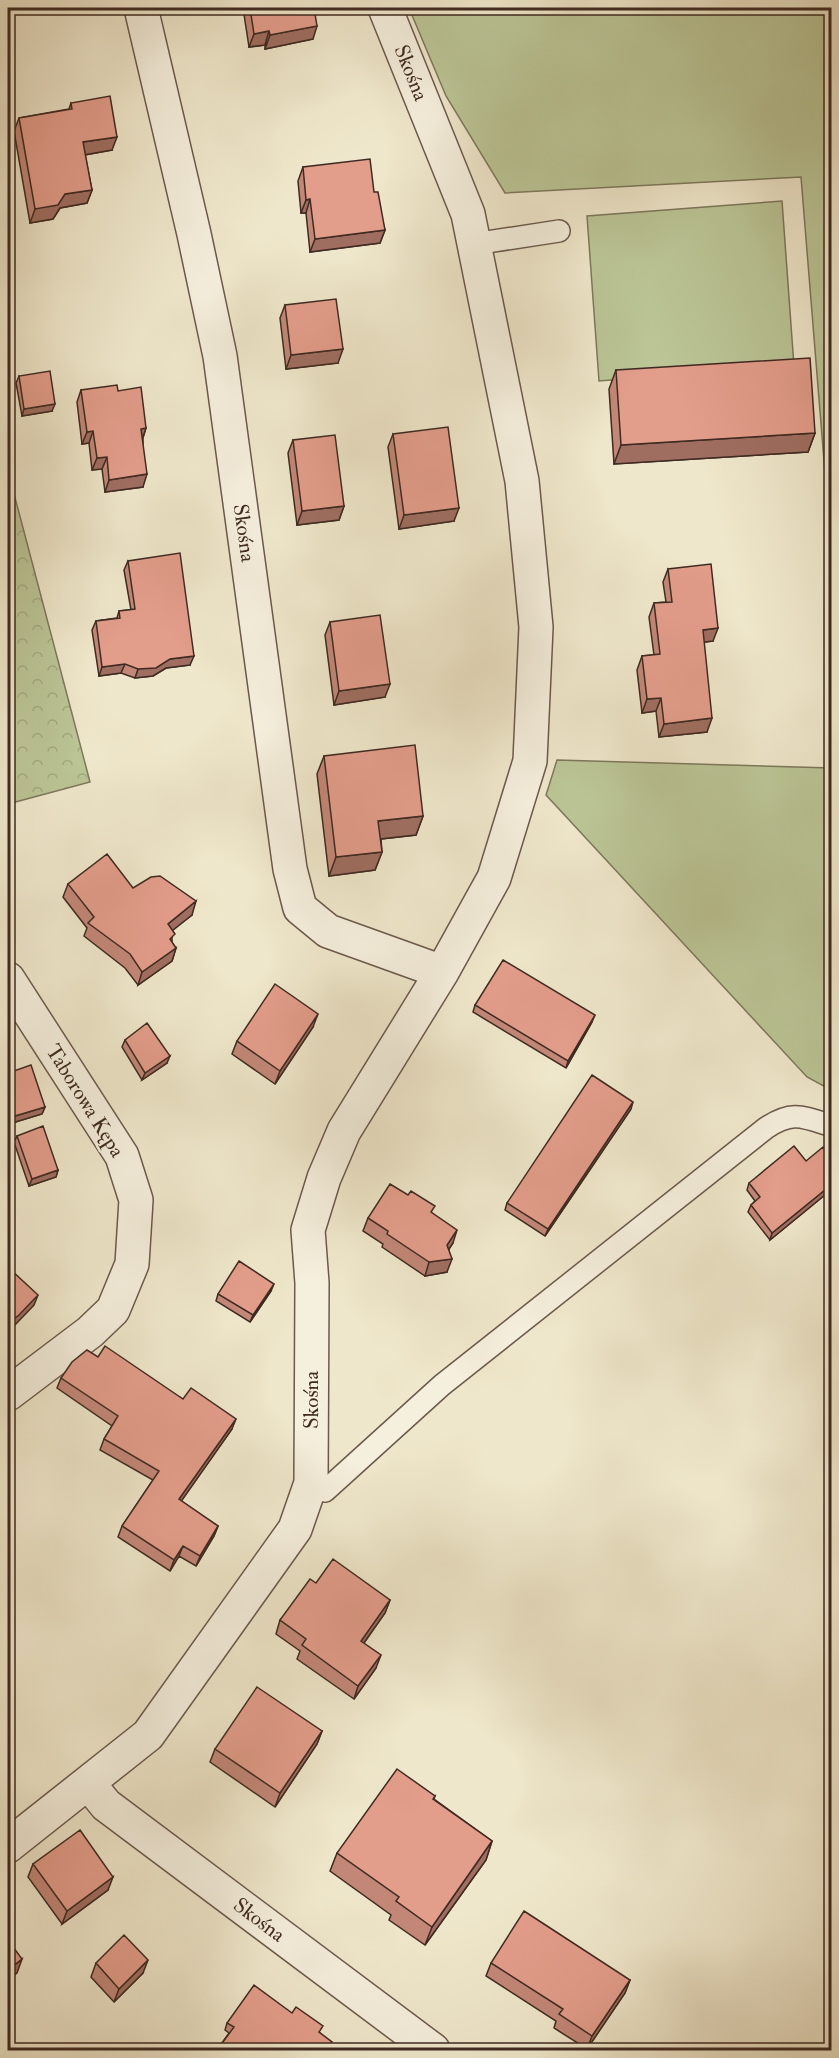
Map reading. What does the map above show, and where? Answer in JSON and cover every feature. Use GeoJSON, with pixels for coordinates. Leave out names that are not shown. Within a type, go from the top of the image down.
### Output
{"type":"FeatureCollection","features":[{"type":"Feature","properties":{"kind":"street","name":"Skośna"},"geometry":{"type":"LineString","coordinates":[[141,8],[220,357],[290,869],[300,908],[328,931],[442,972]]}},
{"type":"Feature","properties":{"kind":"street","name":"Skośna"},"geometry":{"type":"LineString","coordinates":[[8,1846],[148,1735],[295,1529],[311,1483],[312,1284],[308,1230],[324,1178],[344,1131],[442,972],[494,878],[530,761],[536,627],[522,481],[468,214],[385,8]]}},
{"type":"Feature","properties":{"kind":"street","name":"Taborowa Kępa"},"geometry":{"type":"LineString","coordinates":[[8,979],[122,1156],[136,1200],[132,1264],[113,1310],[90,1332],[8,1394]]}},
{"type":"Feature","properties":{"kind":"street","name":"Skośna"},"geometry":{"type":"LineString","coordinates":[[89,1784],[106,1805],[433,2050]]}},
{"type":"Feature","properties":{"kind":"lane"},"geometry":{"type":"LineString","coordinates":[[474,244],[559,231]]}},
{"type":"Feature","properties":{"kind":"lane"},"geometry":{"type":"LineString","coordinates":[[311,1483],[325,1491],[442,1385],[777,1120],[797,1115],[831,1126]]}},
{"type":"Feature","properties":{"kind":"green space"},"geometry":{"type":"Polygon","coordinates":[[[409,8],[831,8],[831,547],[801,177],[505,193],[446,96],[409,8]]]}},
{"type":"Feature","properties":{"kind":"green space"},"geometry":{"type":"Polygon","coordinates":[[[782,201],[794,366],[599,381],[587,216],[782,201]]]}},
{"type":"Feature","properties":{"kind":"green space"},"geometry":{"type":"Polygon","coordinates":[[[8,471],[90,782],[8,804],[8,471]]]}},
{"type":"Feature","properties":{"kind":"green space"},"geometry":{"type":"Polygon","coordinates":[[[557,760],[831,768],[831,1090],[807,1077],[546,795],[557,760]]]}},
{"type":"Feature","properties":{"kind":"building"},"geometry":{"type":"Polygon","coordinates":[[[250,8],[314,8],[317,26],[270,35],[269,31],[254,34],[250,8]]]}},
{"type":"Feature","properties":{"kind":"building"},"geometry":{"type":"Polygon","coordinates":[[[110,96],[117,137],[83,142],[92,190],[65,194],[58,205],[35,209],[19,118],[72,109],[71,103],[110,96]]]}},
{"type":"Feature","properties":{"kind":"building"},"geometry":{"type":"Polygon","coordinates":[[[370,159],[374,192],[378,192],[385,230],[315,239],[310,199],[306,200],[303,167],[370,159]]]}},
{"type":"Feature","properties":{"kind":"building"},"geometry":{"type":"Polygon","coordinates":[[[336,299],[343,349],[291,355],[285,305],[336,299]]]}},
{"type":"Feature","properties":{"kind":"building"},"geometry":{"type":"Polygon","coordinates":[[[810,358],[815,433],[621,445],[616,370],[810,358]]]}},
{"type":"Feature","properties":{"kind":"building"},"geometry":{"type":"Polygon","coordinates":[[[50,371],[55,404],[24,409],[19,376],[50,371]]]}},
{"type":"Feature","properties":{"kind":"building"},"geometry":{"type":"Polygon","coordinates":[[[117,385],[118,391],[141,387],[146,428],[141,429],[147,474],[109,480],[107,457],[97,458],[93,431],[87,432],[81,390],[117,385]]]}},
{"type":"Feature","properties":{"kind":"building"},"geometry":{"type":"Polygon","coordinates":[[[448,427],[459,508],[404,515],[393,434],[448,427]]]}},
{"type":"Feature","properties":{"kind":"building"},"geometry":{"type":"Polygon","coordinates":[[[335,435],[344,506],[302,511],[293,440],[335,435]]]}},
{"type":"Feature","properties":{"kind":"building"},"geometry":{"type":"Polygon","coordinates":[[[180,553],[194,656],[170,659],[156,668],[138,669],[125,664],[102,667],[96,621],[120,618],[119,611],[135,609],[128,561],[180,553]]]}},
{"type":"Feature","properties":{"kind":"building"},"geometry":{"type":"Polygon","coordinates":[[[711,564],[718,628],[703,630],[712,718],[664,724],[661,698],[647,699],[642,656],[660,654],[654,603],[672,602],[668,569],[711,564]]]}},
{"type":"Feature","properties":{"kind":"building"},"geometry":{"type":"Polygon","coordinates":[[[380,615],[390,684],[339,691],[330,622],[380,615]]]}},
{"type":"Feature","properties":{"kind":"building"},"geometry":{"type":"Polygon","coordinates":[[[415,745],[423,816],[378,821],[382,852],[336,857],[324,756],[415,745]]]}},
{"type":"Feature","properties":{"kind":"building"},"geometry":{"type":"Polygon","coordinates":[[[107,854],[133,888],[151,877],[160,876],[196,901],[168,924],[175,934],[170,939],[176,948],[142,972],[130,954],[88,923],[94,917],[68,884],[107,854]]]}},
{"type":"Feature","properties":{"kind":"building"},"geometry":{"type":"Polygon","coordinates":[[[503,960],[595,1015],[568,1061],[475,1005],[503,960]]]}},
{"type":"Feature","properties":{"kind":"building"},"geometry":{"type":"Polygon","coordinates":[[[275,984],[318,1014],[280,1071],[237,1041],[275,984]]]}},
{"type":"Feature","properties":{"kind":"building"},"geometry":{"type":"Polygon","coordinates":[[[147,1023],[170,1056],[145,1073],[125,1040],[147,1023]]]}},
{"type":"Feature","properties":{"kind":"building"},"geometry":{"type":"Polygon","coordinates":[[[31,1065],[45,1107],[15,1116],[8,1093],[8,1073],[31,1065]]]}},
{"type":"Feature","properties":{"kind":"building"},"geometry":{"type":"Polygon","coordinates":[[[592,1075],[633,1102],[548,1229],[507,1203],[592,1075]]]}},
{"type":"Feature","properties":{"kind":"building"},"geometry":{"type":"Polygon","coordinates":[[[43,1126],[58,1170],[32,1179],[17,1136],[43,1126]]]}},
{"type":"Feature","properties":{"kind":"building"},"geometry":{"type":"Polygon","coordinates":[[[794,1146],[806,1161],[823,1147],[831,1158],[831,1185],[772,1233],[751,1205],[760,1197],[749,1183],[794,1146]]]}},
{"type":"Feature","properties":{"kind":"building"},"geometry":{"type":"Polygon","coordinates":[[[390,1184],[408,1195],[411,1191],[435,1206],[431,1212],[457,1230],[447,1245],[452,1259],[429,1262],[387,1234],[388,1231],[368,1218],[390,1184]]]}},
{"type":"Feature","properties":{"kind":"building"},"geometry":{"type":"Polygon","coordinates":[[[239,1261],[274,1284],[253,1315],[218,1294],[239,1261]]]}},
{"type":"Feature","properties":{"kind":"building"},"geometry":{"type":"Polygon","coordinates":[[[10,1269],[38,1295],[8,1323],[8,1272],[10,1269]]]}},
{"type":"Feature","properties":{"kind":"building"},"geometry":{"type":"Polygon","coordinates":[[[105,1346],[183,1399],[191,1388],[236,1419],[179,1499],[218,1526],[200,1556],[183,1546],[174,1560],[122,1526],[159,1471],[104,1439],[118,1416],[61,1378],[72,1362],[87,1350],[98,1357],[105,1346]]]}},
{"type":"Feature","properties":{"kind":"building"},"geometry":{"type":"Polygon","coordinates":[[[333,1559],[390,1600],[361,1641],[381,1655],[358,1686],[302,1645],[306,1639],[280,1620],[310,1579],[316,1583],[333,1559]]]}},
{"type":"Feature","properties":{"kind":"building"},"geometry":{"type":"Polygon","coordinates":[[[257,1687],[322,1731],[280,1793],[215,1749],[257,1687]]]}},
{"type":"Feature","properties":{"kind":"building"},"geometry":{"type":"Polygon","coordinates":[[[397,1769],[435,1796],[433,1799],[492,1841],[432,1927],[396,1901],[399,1897],[337,1853],[397,1769]]]}},
{"type":"Feature","properties":{"kind":"building"},"geometry":{"type":"Polygon","coordinates":[[[80,1830],[113,1877],[67,1911],[33,1864],[80,1830]]]}},
{"type":"Feature","properties":{"kind":"building"},"geometry":{"type":"Polygon","coordinates":[[[524,1911],[630,1980],[592,2036],[559,2014],[563,2009],[491,1963],[524,1911]]]}},
{"type":"Feature","properties":{"kind":"building"},"geometry":{"type":"Polygon","coordinates":[[[124,1935],[148,1960],[119,1989],[96,1963],[124,1935]]]}},
{"type":"Feature","properties":{"kind":"building"},"geometry":{"type":"Polygon","coordinates":[[[8,1940],[22,1959],[8,1970],[8,1940]]]}},
{"type":"Feature","properties":{"kind":"building"},"geometry":{"type":"Polygon","coordinates":[[[254,1985],[292,2013],[296,2007],[323,2026],[319,2032],[332,2042],[326,2050],[217,2050],[234,2027],[227,2023],[254,1985]]]}}]}
